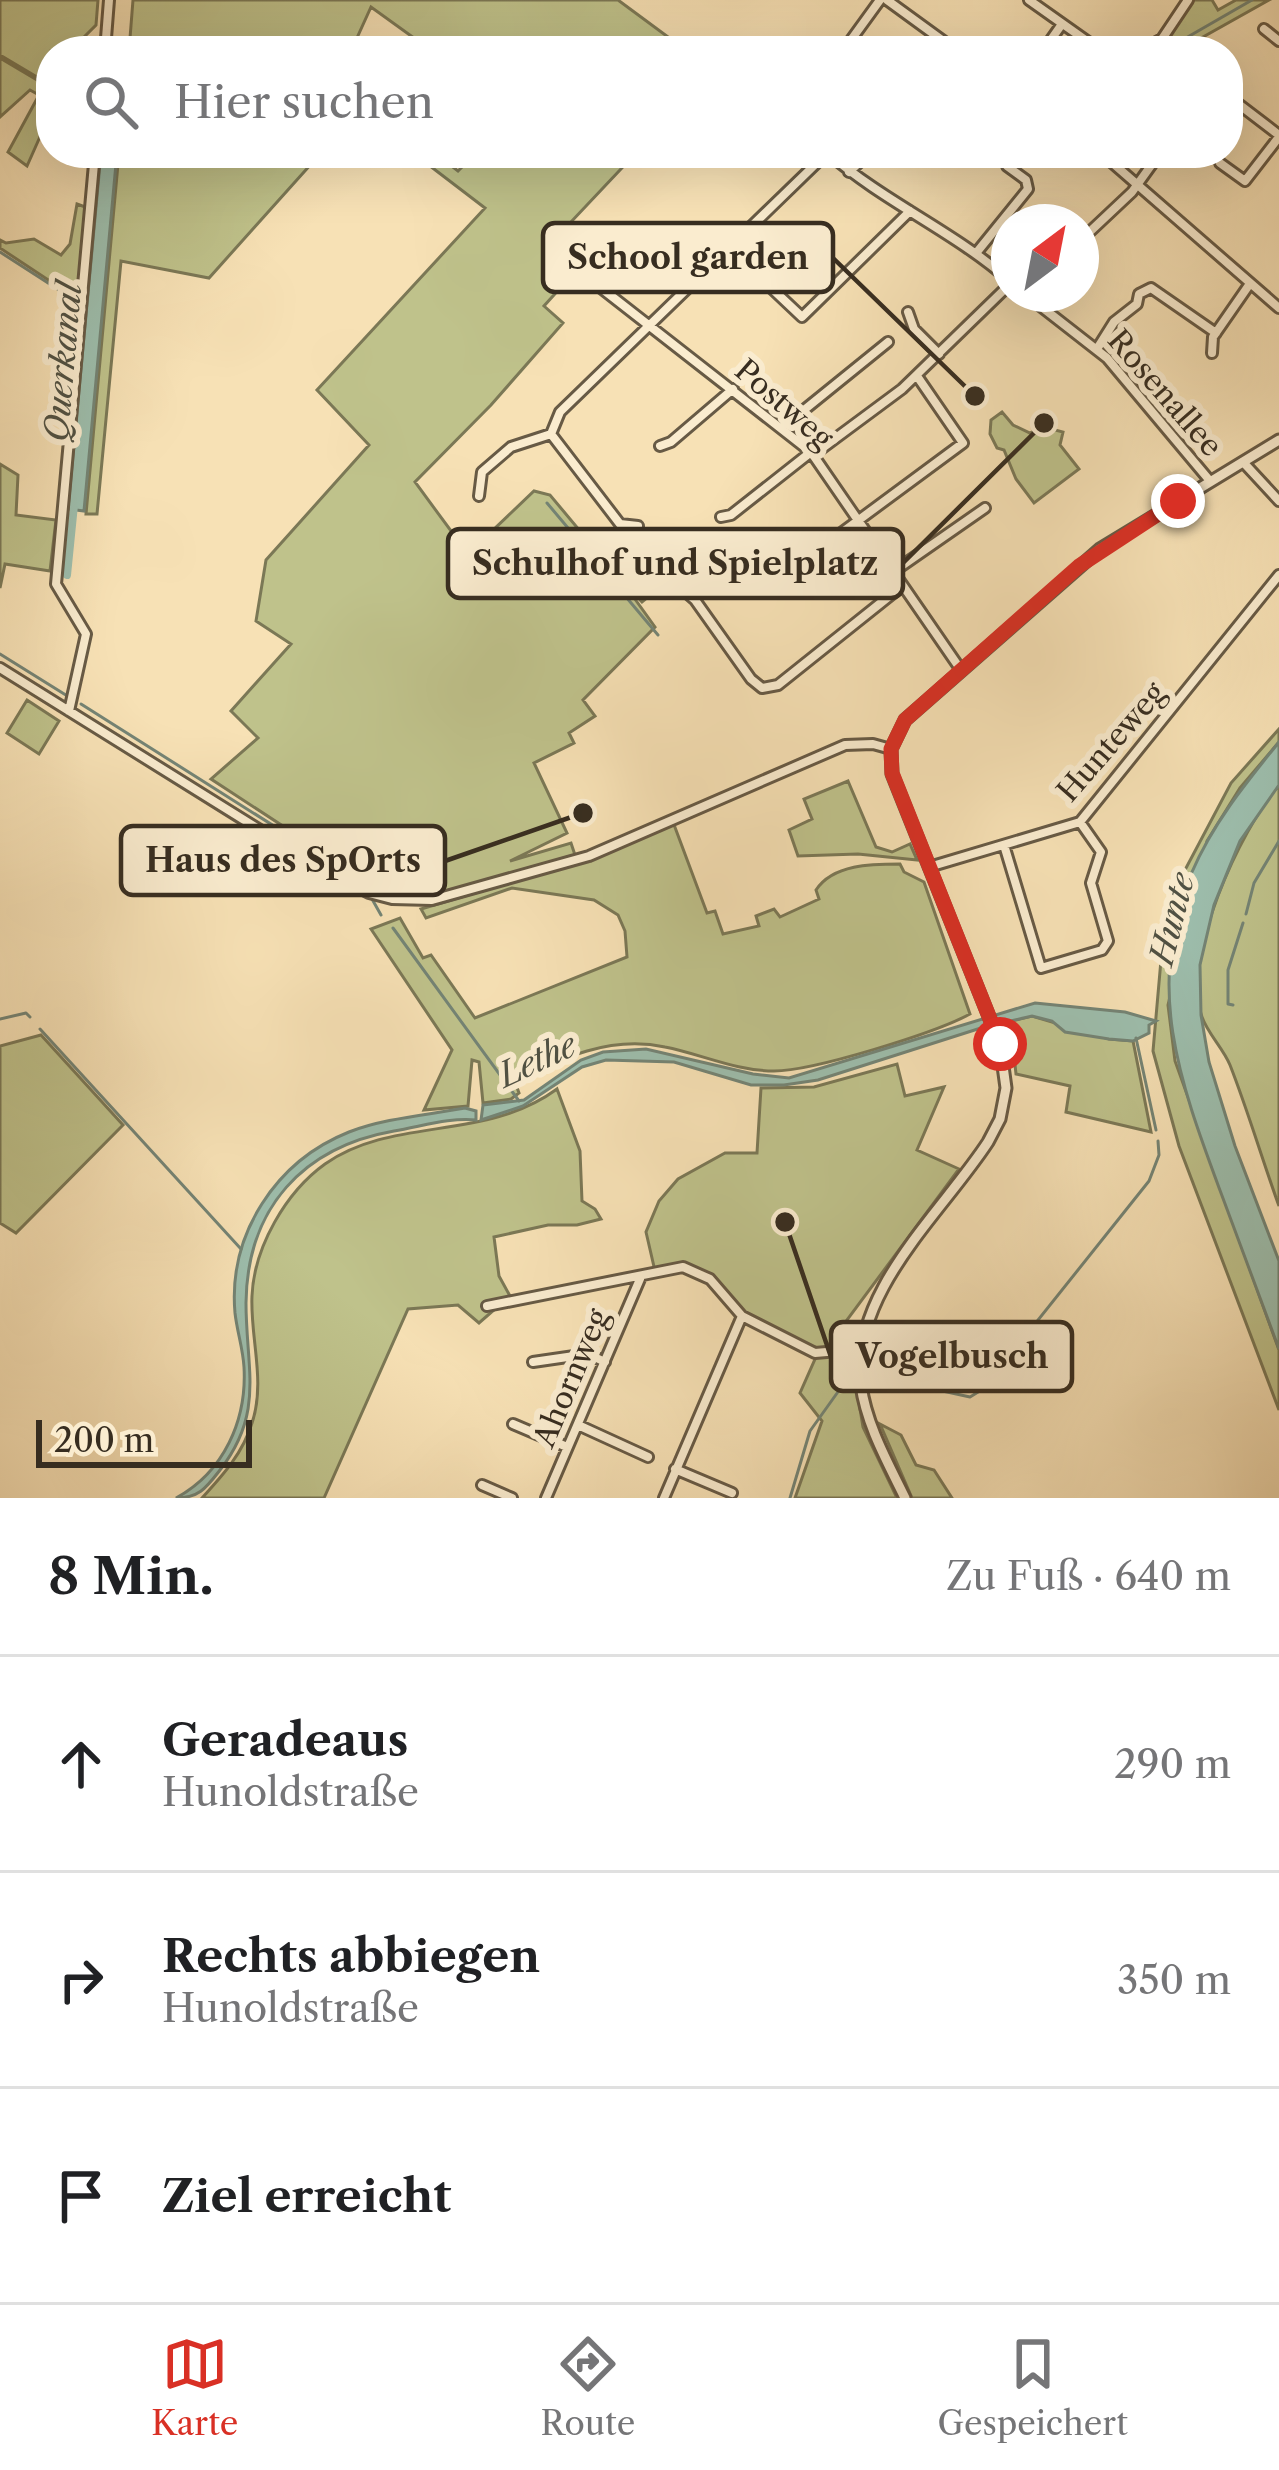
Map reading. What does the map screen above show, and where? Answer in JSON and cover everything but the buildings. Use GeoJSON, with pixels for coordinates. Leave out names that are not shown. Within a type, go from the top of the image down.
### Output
{"type":"FeatureCollection","features":[{"type":"Feature","properties":{"kind":"street"},"geometry":{"type":"LineString","coordinates":[[106,36],[109,0]]}},
{"type":"Feature","properties":{"kind":"street"},"geometry":{"type":"LineString","coordinates":[[855,36],[883,0],[935,36]]}},
{"type":"Feature","properties":{"kind":"street"},"geometry":{"type":"LineString","coordinates":[[1029,0],[1079,36]]}},
{"type":"Feature","properties":{"kind":"street"},"geometry":{"type":"LineString","coordinates":[[1164,36],[1188,0]]}},
{"type":"Feature","properties":{"kind":"street"},"geometry":{"type":"LineString","coordinates":[[1054,36],[1062,24]]}},
{"type":"Feature","properties":{"kind":"street"},"geometry":{"type":"LineString","coordinates":[[1264,29],[1279,40]]}},
{"type":"Feature","properties":{"kind":"street"},"geometry":{"type":"LineString","coordinates":[[1227,168],[1245,182],[1279,136],[1243,108]]}},
{"type":"Feature","properties":{"kind":"street"},"geometry":{"type":"LineString","coordinates":[[69,712],[86,634],[56,584],[94,168]]}},
{"type":"Feature","properties":{"kind":"street"},"geometry":{"type":"LineString","coordinates":[[479,496],[482,472],[511,447],[551,434],[560,412],[812,168]]}},
{"type":"Feature","properties":{"kind":"street"},"geometry":{"type":"LineString","coordinates":[[844,168],[991,266]]}},
{"type":"Feature","properties":{"kind":"street"},"geometry":{"type":"LineString","coordinates":[[849,172],[853,168]]}},
{"type":"Feature","properties":{"kind":"street"},"geometry":{"type":"LineString","coordinates":[[977,252],[1028,189],[1026,180],[1010,168]]}},
{"type":"Feature","properties":{"kind":"street"},"geometry":{"type":"LineString","coordinates":[[1120,168],[1278,306]]}},
{"type":"Feature","properties":{"kind":"street"},"geometry":{"type":"LineString","coordinates":[[1099,222],[1149,168]]}},
{"type":"Feature","properties":{"kind":"street"},"geometry":{"type":"LineString","coordinates":[[730,249],[802,316],[910,211]]}},
{"type":"Feature","properties":{"kind":"street","name":"Postweg"},"geometry":{"type":"LineString","coordinates":[[578,270],[812,454],[961,670]]}},
{"type":"Feature","properties":{"kind":"street"},"geometry":{"type":"LineString","coordinates":[[1212,352],[1216,333],[1249,285]]}},
{"type":"Feature","properties":{"kind":"street"},"geometry":{"type":"LineString","coordinates":[[1097,349],[1114,322],[1148,288],[1216,333]]}},
{"type":"Feature","properties":{"kind":"street"},"geometry":{"type":"LineString","coordinates":[[722,517],[731,515],[917,376],[991,301]]}},
{"type":"Feature","properties":{"kind":"street"},"geometry":{"type":"LineString","coordinates":[[908,312],[914,328],[939,354]]}},
{"type":"Feature","properties":{"kind":"street","name":"Rosenallee"},"geometry":{"type":"LineString","coordinates":[[1055,312],[1097,349],[1210,481]]}},
{"type":"Feature","properties":{"kind":"street"},"geometry":{"type":"LineString","coordinates":[[783,427],[888,342]]}},
{"type":"Feature","properties":{"kind":"street"},"geometry":{"type":"LineString","coordinates":[[779,579],[963,443],[917,376]]}},
{"type":"Feature","properties":{"kind":"street"},"geometry":{"type":"LineString","coordinates":[[660,446],[671,442],[733,389]]}},
{"type":"Feature","properties":{"kind":"street"},"geometry":{"type":"LineString","coordinates":[[551,434],[620,524],[638,526]]}},
{"type":"Feature","properties":{"kind":"street"},"geometry":{"type":"LineString","coordinates":[[905,1498],[871,1424],[861,1388],[862,1349],[872,1306],[976,1160],[1000,1119],[1006,1088],[995,1028],[892,773],[891,749],[905,720],[1100,549],[1279,440]]}},
{"type":"Feature","properties":{"kind":"street"},"geometry":{"type":"LineString","coordinates":[[1243,462],[1279,501]]}},
{"type":"Feature","properties":{"kind":"street"},"geometry":{"type":"LineString","coordinates":[[893,572],[986,508]]}},
{"type":"Feature","properties":{"kind":"street","name":"Hunteweg"},"geometry":{"type":"LineString","coordinates":[[929,867],[1081,822],[1279,575]]}},
{"type":"Feature","properties":{"kind":"street"},"geometry":{"type":"LineString","coordinates":[[680,587],[762,688],[778,685],[902,586]]}},
{"type":"Feature","properties":{"kind":"street"},"geometry":{"type":"LineString","coordinates":[[0,668],[358,890],[407,900],[432,900],[589,856],[845,745],[891,749]]}},
{"type":"Feature","properties":{"kind":"street"},"geometry":{"type":"LineString","coordinates":[[757,703],[762,688]]}},
{"type":"Feature","properties":{"kind":"street"},"geometry":{"type":"LineString","coordinates":[[1004,844],[1041,968],[1102,950],[1108,941],[1091,883],[1101,852],[1081,822]]}},
{"type":"Feature","properties":{"kind":"street"},"geometry":{"type":"LineString","coordinates":[[487,1306],[683,1267],[710,1279],[742,1316],[815,1353],[862,1349]]}},
{"type":"Feature","properties":{"kind":"street","name":"Ahornweg"},"geometry":{"type":"LineString","coordinates":[[546,1498],[640,1278]]}},
{"type":"Feature","properties":{"kind":"street"},"geometry":{"type":"LineString","coordinates":[[664,1498],[742,1316]]}},
{"type":"Feature","properties":{"kind":"street"},"geometry":{"type":"LineString","coordinates":[[533,1362],[588,1354],[605,1362]]}},
{"type":"Feature","properties":{"kind":"street"},"geometry":{"type":"LineString","coordinates":[[513,1424],[567,1447]]}},
{"type":"Feature","properties":{"kind":"street"},"geometry":{"type":"LineString","coordinates":[[578,1425],[648,1457]]}},
{"type":"Feature","properties":{"kind":"street"},"geometry":{"type":"LineString","coordinates":[[675,1469],[732,1493]]}},
{"type":"Feature","properties":{"kind":"street"},"geometry":{"type":"LineString","coordinates":[[482,1485],[512,1498]]}},
{"type":"Feature","properties":{"kind":"green space"},"geometry":{"type":"Polygon","coordinates":[[[0,0],[98,0],[96,25],[85,36],[36,36],[36,76],[0,55],[0,0]]]}},
{"type":"Feature","properties":{"kind":"green space"},"geometry":{"type":"Polygon","coordinates":[[[133,0],[618,0],[667,36],[411,36],[371,7],[358,36],[130,36],[133,0]]]}},
{"type":"Feature","properties":{"kind":"green space"},"geometry":{"type":"Polygon","coordinates":[[[1193,0],[1212,0],[1218,10],[1236,0],[1269,0],[1205,36],[1168,35],[1193,0]]]}},
{"type":"Feature","properties":{"kind":"green space"},"geometry":{"type":"Polygon","coordinates":[[[0,58],[36,79],[36,93],[30,90],[0,117],[0,58]]]}},
{"type":"Feature","properties":{"kind":"green space"},"geometry":{"type":"Polygon","coordinates":[[[36,101],[36,146],[27,166],[8,152],[36,101]]]}},
{"type":"Feature","properties":{"kind":"green space"},"geometry":{"type":"Polygon","coordinates":[[[118,168],[308,168],[209,278],[121,261],[97,514],[86,514],[118,168]]]}},
{"type":"Feature","properties":{"kind":"green space"},"geometry":{"type":"Polygon","coordinates":[[[433,168],[622,168],[553,241],[582,264],[544,306],[563,323],[415,482],[471,551],[534,491],[550,495],[605,561],[624,546],[659,588],[642,602],[622,581],[655,627],[583,700],[595,716],[569,733],[574,743],[534,763],[567,833],[510,861],[571,843],[575,855],[430,897],[373,891],[370,883],[211,779],[258,738],[231,711],[291,644],[256,621],[266,560],[369,445],[317,390],[485,208],[433,168]]]}},
{"type":"Feature","properties":{"kind":"green space"},"geometry":{"type":"Polygon","coordinates":[[[77,204],[88,208],[77,299],[0,248],[0,240],[34,239],[61,255],[70,244],[77,204]]]}},
{"type":"Feature","properties":{"kind":"green space"},"geometry":{"type":"Polygon","coordinates":[[[1002,412],[1013,425],[1030,433],[1044,427],[1063,432],[1060,445],[1079,469],[1034,503],[990,434],[991,420],[1002,412]]]}},
{"type":"Feature","properties":{"kind":"green space"},"geometry":{"type":"Polygon","coordinates":[[[0,464],[18,475],[16,515],[56,520],[50,571],[5,564],[0,588],[0,464]]]}},
{"type":"Feature","properties":{"kind":"green space"},"geometry":{"type":"Polygon","coordinates":[[[27,700],[59,721],[39,754],[7,733],[27,700]]]}},
{"type":"Feature","properties":{"kind":"green space"},"geometry":{"type":"Polygon","coordinates":[[[1279,729],[1279,742],[1240,788],[1207,841],[1168,1005],[1175,1061],[1279,1350],[1279,1410],[1179,1146],[1153,1051],[1161,960],[1177,885],[1231,783],[1279,729]]]}},
{"type":"Feature","properties":{"kind":"green space"},"geometry":{"type":"Polygon","coordinates":[[[848,781],[876,847],[892,852],[910,844],[917,860],[858,854],[798,856],[789,830],[812,819],[804,799],[848,781]]]}},
{"type":"Feature","properties":{"kind":"green space"},"geometry":{"type":"Polygon","coordinates":[[[1279,785],[1279,1206],[1230,1065],[1202,1017],[1198,992],[1200,962],[1218,896],[1248,832],[1279,785]]]}},
{"type":"Feature","properties":{"kind":"green space"},"geometry":{"type":"Polygon","coordinates":[[[673,822],[707,913],[715,911],[723,934],[759,926],[756,916],[774,909],[780,917],[819,899],[816,890],[823,881],[843,870],[900,864],[904,872],[924,882],[970,1014],[873,1050],[774,1071],[645,1044],[606,1046],[515,1082],[519,1093],[511,1099],[483,1103],[479,1062],[472,1060],[468,1106],[424,1110],[452,1050],[371,929],[400,918],[423,958],[431,955],[475,1018],[627,957],[618,915],[594,900],[512,888],[426,918],[421,909],[590,859],[673,822]]]}},
{"type":"Feature","properties":{"kind":"green space"},"geometry":{"type":"Polygon","coordinates":[[[1032,1016],[1109,1039],[1133,1041],[1151,1132],[1066,1112],[1070,1086],[1016,1074],[1013,1046],[1003,1023],[1032,1016]]]}},
{"type":"Feature","properties":{"kind":"green space"},"geometry":{"type":"Polygon","coordinates":[[[41,1035],[123,1125],[16,1233],[0,1223],[0,1046],[41,1035]]]}},
{"type":"Feature","properties":{"kind":"green space"},"geometry":{"type":"Polygon","coordinates":[[[897,1064],[905,1096],[944,1087],[917,1150],[959,1169],[827,1347],[815,1350],[754,1323],[702,1273],[676,1268],[655,1271],[646,1232],[659,1201],[678,1179],[725,1153],[757,1153],[761,1088],[814,1087],[897,1064]]]}},
{"type":"Feature","properties":{"kind":"green space"},"geometry":{"type":"Polygon","coordinates":[[[557,1089],[580,1151],[582,1201],[601,1219],[494,1237],[499,1276],[510,1296],[479,1323],[458,1305],[408,1309],[324,1498],[202,1498],[238,1454],[252,1423],[258,1391],[254,1277],[266,1240],[297,1190],[325,1164],[352,1149],[380,1139],[500,1116],[557,1089]]]}},
{"type":"Feature","properties":{"kind":"green space"},"geometry":{"type":"Polygon","coordinates":[[[851,1354],[863,1427],[897,1498],[795,1498],[822,1421],[800,1393],[816,1357],[851,1354]]]}},
{"type":"Feature","properties":{"kind":"green space"},"geometry":{"type":"Polygon","coordinates":[[[880,1424],[901,1435],[916,1465],[934,1470],[952,1498],[912,1498],[880,1424]]]}},
{"type":"Feature","properties":{"kind":"shaded area"},"geometry":{"type":"Polygon","coordinates":[[[100,168],[116,168],[84,511],[68,509],[100,168]]]}},
{"type":"Feature","properties":{"kind":"shaded area"},"geometry":{"type":"Polygon","coordinates":[[[1279,742],[1279,785],[1240,841],[1214,905],[1200,965],[1201,1015],[1209,1062],[1279,1261],[1279,1349],[1193,1113],[1173,1035],[1169,995],[1170,955],[1192,872],[1220,820],[1279,742]]]}},
{"type":"Feature","properties":{"kind":"shaded area"},"geometry":{"type":"Polygon","coordinates":[[[1035,1003],[1125,1012],[1156,1021],[1149,1025],[1149,1033],[1133,1041],[1065,1032],[1052,1021],[1032,1016],[818,1080],[784,1085],[751,1085],[674,1062],[606,1060],[582,1067],[523,1106],[481,1120],[483,1105],[524,1100],[581,1060],[603,1052],[646,1049],[789,1078],[1035,1003]]]}},
{"type":"Feature","properties":{"kind":"shaded area"},"geometry":{"type":"Polygon","coordinates":[[[465,1108],[476,1111],[476,1120],[445,1121],[362,1139],[307,1167],[286,1187],[269,1211],[249,1269],[250,1390],[243,1429],[206,1487],[176,1498],[207,1474],[236,1425],[244,1387],[235,1313],[240,1255],[262,1204],[279,1181],[299,1161],[349,1132],[465,1108]]]}},
{"type":"Feature","properties":{"kind":"waterway"},"geometry":{"type":"LineString","coordinates":[[1189,36],[1252,0]]}},
{"type":"Feature","properties":{"kind":"waterway"},"geometry":{"type":"LineString","coordinates":[[0,252],[73,299]]}},
{"type":"Feature","properties":{"kind":"waterway"},"geometry":{"type":"LineString","coordinates":[[547,503],[658,635]]}},
{"type":"Feature","properties":{"kind":"waterway","name":"Querkanal"},"geometry":{"type":"LineString","coordinates":[[67,575],[74,505]]}},
{"type":"Feature","properties":{"kind":"waterway"},"geometry":{"type":"LineString","coordinates":[[0,654],[69,697]]}},
{"type":"Feature","properties":{"kind":"waterway"},"geometry":{"type":"LineString","coordinates":[[81,704],[353,876]]}},
{"type":"Feature","properties":{"kind":"waterway"},"geometry":{"type":"LineString","coordinates":[[1246,914],[1254,883],[1279,841]]}},
{"type":"Feature","properties":{"kind":"waterway"},"geometry":{"type":"LineString","coordinates":[[364,882],[369,886]]}},
{"type":"Feature","properties":{"kind":"waterway"},"geometry":{"type":"LineString","coordinates":[[372,899],[381,915]]}},
{"type":"Feature","properties":{"kind":"waterway"},"geometry":{"type":"LineString","coordinates":[[1233,1005],[1228,1004],[1228,970],[1243,923]]}},
{"type":"Feature","properties":{"kind":"waterway","name":"Lethe"},"geometry":{"type":"LineString","coordinates":[[393,928],[519,1101]]}},
{"type":"Feature","properties":{"kind":"waterway"},"geometry":{"type":"LineString","coordinates":[[0,1019],[26,1013],[30,1017]]}},
{"type":"Feature","properties":{"kind":"waterway"},"geometry":{"type":"LineString","coordinates":[[40,1029],[241,1249]]}},
{"type":"Feature","properties":{"kind":"waterway"},"geometry":{"type":"LineString","coordinates":[[1136,1038],[1156,1130]]}},
{"type":"Feature","properties":{"kind":"waterway"},"geometry":{"type":"LineString","coordinates":[[938,1390],[970,1397],[983,1389],[1149,1181],[1159,1155],[1158,1141]]}},
{"type":"Feature","properties":{"kind":"waterway"},"geometry":{"type":"LineString","coordinates":[[866,1366],[884,1361],[928,1386]]}},
{"type":"Feature","properties":{"kind":"waterway"},"geometry":{"type":"LineString","coordinates":[[790,1498],[810,1431],[850,1375]]}},
{"type":"Feature","properties":{"kind":"place","name":"School garden"},"geometry":{"type":"Point","coordinates":[975,396]}},
{"type":"Feature","properties":{"kind":"place","name":"Schulhof und Spielplatz"},"geometry":{"type":"Point","coordinates":[1044,423]}},
{"type":"Feature","properties":{"kind":"place","name":"Haus des SpOrts"},"geometry":{"type":"Point","coordinates":[583,813]}},
{"type":"Feature","properties":{"kind":"place","name":"Vogelbusch"},"geometry":{"type":"Point","coordinates":[785,1222]}},
{"type":"Feature","properties":{"kind":"route"},"geometry":{"type":"LineString","coordinates":[[1000,1044],[892,773],[891,749],[905,720],[1076,569],[1178,501]]}},
{"type":"Feature","properties":{"kind":"water label","name":"Hunte"},"geometry":{"type":"Point","coordinates":[1172,919]}}]}
